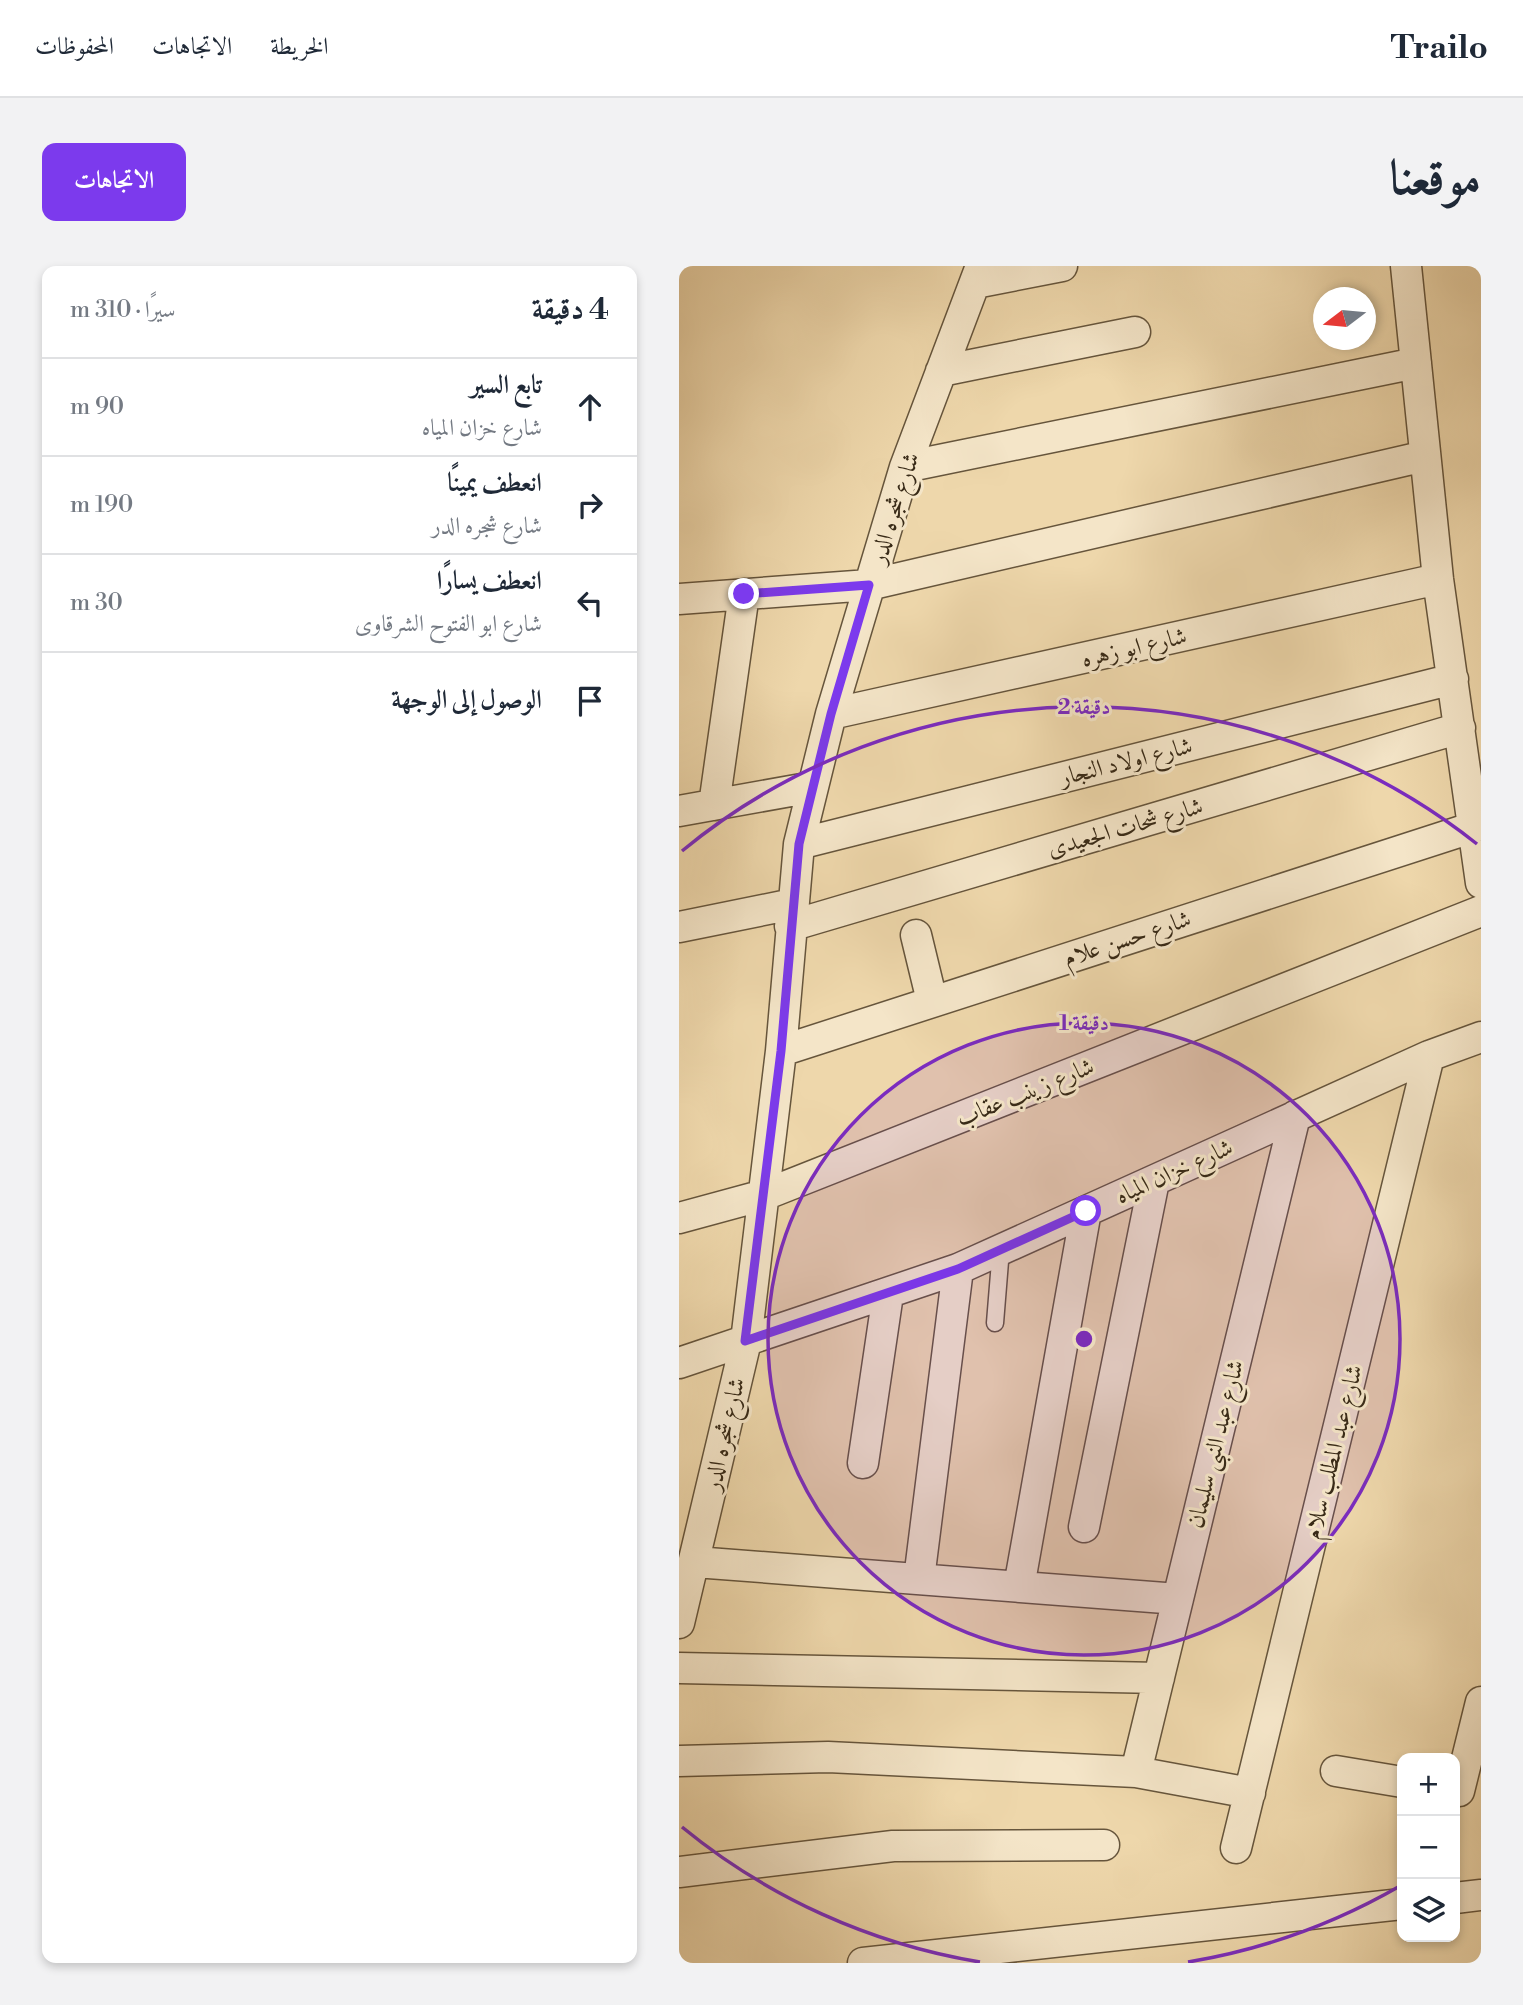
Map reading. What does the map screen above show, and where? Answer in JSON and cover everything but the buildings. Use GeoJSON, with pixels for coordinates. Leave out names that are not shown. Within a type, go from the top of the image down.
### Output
{"type":"FeatureCollection","features":[{"type":"Feature","properties":{"kind":"street"},"geometry":{"type":"LineString","coordinates":[[978,274],[1062,266]]}},
{"type":"Feature","properties":{"kind":"street"},"geometry":{"type":"LineString","coordinates":[[1406,266],[1438,579],[1481,883]]}},
{"type":"Feature","properties":{"kind":"street","name":"شارع شجره الدر"},"geometry":{"type":"LineString","coordinates":[[679,1623],[745,1341],[781,1051],[799,844],[831,714],[905,467],[978,274]]}},
{"type":"Feature","properties":{"kind":"street"},"geometry":{"type":"LineString","coordinates":[[941,370],[1135,332]]}},
{"type":"Feature","properties":{"kind":"street"},"geometry":{"type":"LineString","coordinates":[[905,467],[1416,363]]}},
{"type":"Feature","properties":{"kind":"street"},"geometry":{"type":"LineString","coordinates":[[679,599],[869,585],[1425,456]]}},
{"type":"Feature","properties":{"kind":"street","name":"شارع ابو زهره"},"geometry":{"type":"LineString","coordinates":[[831,714],[1438,579]]}},
{"type":"Feature","properties":{"kind":"street"},"geometry":{"type":"LineString","coordinates":[[714,805],[744,594]]}},
{"type":"Feature","properties":{"kind":"street","name":"شارع اولاد النجار"},"geometry":{"type":"LineString","coordinates":[[799,844],[1453,679]]}},
{"type":"Feature","properties":{"kind":"street","name":"شارع شحات الجعيدى"},"geometry":{"type":"LineString","coordinates":[[679,927],[792,915],[1460,728]]}},
{"type":"Feature","properties":{"kind":"street"},"geometry":{"type":"LineString","coordinates":[[679,811],[813,787]]}},
{"type":"Feature","properties":{"kind":"street","name":"شارع حسن علام"},"geometry":{"type":"LineString","coordinates":[[781,1051],[1474,827]]}},
{"type":"Feature","properties":{"kind":"street","name":"شارع زينب عقاب"},"geometry":{"type":"LineString","coordinates":[[679,1218],[764,1195],[1481,911]]}},
{"type":"Feature","properties":{"kind":"street"},"geometry":{"type":"LineString","coordinates":[[916,936],[932,1001]]}},
{"type":"Feature","properties":{"kind":"street","name":"شارع خزان المياه"},"geometry":{"type":"LineString","coordinates":[[679,1363],[958,1269],[1429,1056],[1481,1037]]}},
{"type":"Feature","properties":{"kind":"street","name":"شارع عبد المطلب سلام"},"geometry":{"type":"LineString","coordinates":[[1236,1848],[1429,1056]]}},
{"type":"Feature","properties":{"kind":"street","name":"شارع عبد النبى سليمان"},"geometry":{"type":"LineString","coordinates":[[1136,1772],[1295,1116]]}},
{"type":"Feature","properties":{"kind":"street"},"geometry":{"type":"LineString","coordinates":[[1084,1527],[1154,1181]]}},
{"type":"Feature","properties":{"kind":"street"},"geometry":{"type":"LineString","coordinates":[[1019,1587],[1086,1211]]}},
{"type":"Feature","properties":{"kind":"street"},"geometry":{"type":"LineString","coordinates":[[919,1579],[958,1269]]}},
{"type":"Feature","properties":{"kind":"street"},"geometry":{"type":"LineString","coordinates":[[863,1463],[888,1294]]}},
{"type":"Feature","properties":{"kind":"street"},"geometry":{"type":"LineString","coordinates":[[695,1562],[1178,1599]]}},
{"type":"Feature","properties":{"kind":"street"},"geometry":{"type":"LineString","coordinates":[[679,1668],[1159,1678]]}},
{"type":"Feature","properties":{"kind":"street"},"geometry":{"type":"LineString","coordinates":[[1465,1792],[1481,1702]]}},
{"type":"Feature","properties":{"kind":"street"},"geometry":{"type":"LineString","coordinates":[[679,1761],[828,1757],[1136,1772],[1250,1793]]}},
{"type":"Feature","properties":{"kind":"street"},"geometry":{"type":"LineString","coordinates":[[1336,1770],[1397,1781]]}},
{"type":"Feature","properties":{"kind":"street"},"geometry":{"type":"LineString","coordinates":[[679,1872],[893,1846],[1104,1845]]}},
{"type":"Feature","properties":{"kind":"street"},"geometry":{"type":"LineString","coordinates":[[1460,1897],[1481,1895]]}},
{"type":"Feature","properties":{"kind":"street"},"geometry":{"type":"LineString","coordinates":[[863,1963],[1397,1905]]}},
{"type":"Feature","properties":{"kind":"lane"},"geometry":{"type":"LineString","coordinates":[[995,1323],[1001,1249]]}},
{"type":"Feature","properties":{"kind":"route"},"geometry":{"type":"LineString","coordinates":[[744,594],[869,585],[831,714],[799,844],[781,1051],[745,1341],[958,1269],[1086,1211]]}}]}
